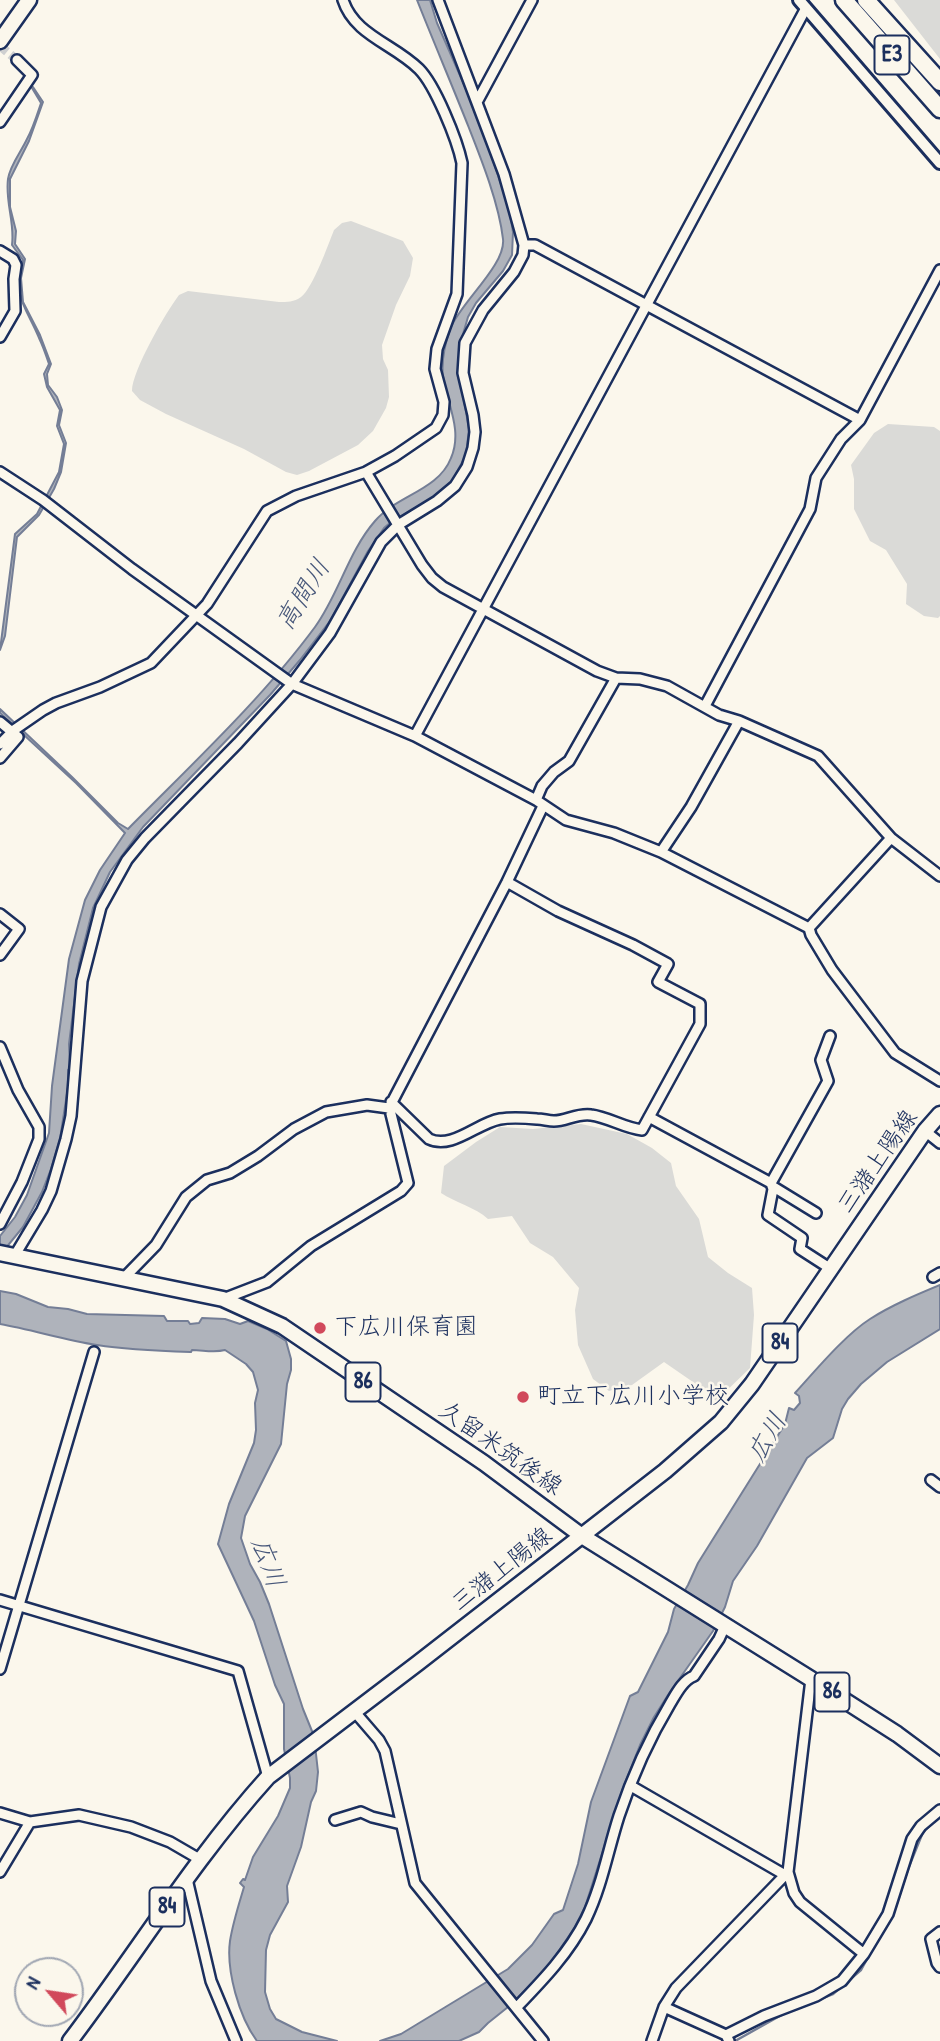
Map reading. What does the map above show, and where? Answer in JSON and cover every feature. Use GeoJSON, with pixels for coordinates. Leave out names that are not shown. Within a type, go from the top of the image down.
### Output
{"type":"FeatureCollection","features":[{"type":"Feature","properties":{"kind":"highway","name":"E3"},"geometry":{"type":"LineString","coordinates":[[844,0],[940,108]]}},
{"type":"Feature","properties":{"kind":"highway","name":"E3"},"geometry":{"type":"LineString","coordinates":[[866,0],[940,82]]}},
{"type":"Feature","properties":{"kind":"main road"},"geometry":{"type":"LineString","coordinates":[[0,41],[29,0]]}},
{"type":"Feature","properties":{"kind":"main road","name":"三潴上陽線"},"geometry":{"type":"LineString","coordinates":[[70,2041],[201,1860],[243,1805],[272,1774],[665,1471],[721,1422],[752,1384],[925,1131],[940,1114]]}},
{"type":"Feature","properties":{"kind":"main road","name":"久留米筑後線"},"geometry":{"type":"LineString","coordinates":[[8,1254],[223,1299],[282,1326],[484,1463],[582,1536],[897,1734],[940,1766]]}},
{"type":"Feature","properties":{"kind":"street"},"geometry":{"type":"LineString","coordinates":[[0,744],[15,730],[56,703],[100,687],[151,663],[206,604],[267,511],[296,496],[366,472],[436,428],[443,415],[444,402],[435,369],[437,349],[457,293],[462,163],[458,143],[421,71],[359,26],[348,13],[343,0]]}},
{"type":"Feature","properties":{"kind":"street"},"geometry":{"type":"LineString","coordinates":[[8,1254],[42,1210],[51,1191],[71,1116],[82,981],[101,907],[127,860],[292,684],[330,633],[381,542],[397,524],[437,501],[455,486],[467,467],[475,432],[463,373],[465,343],[483,310],[514,272],[523,256],[524,245],[504,174],[438,0]]}},
{"type":"Feature","properties":{"kind":"street"},"geometry":{"type":"LineString","coordinates":[[477,102],[532,0]]}},
{"type":"Feature","properties":{"kind":"street"},"geometry":{"type":"LineString","coordinates":[[415,736],[803,4],[940,163]]}},
{"type":"Feature","properties":{"kind":"street"},"geometry":{"type":"LineString","coordinates":[[0,122],[32,75],[18,60]]}},
{"type":"Feature","properties":{"kind":"street"},"geometry":{"type":"LineString","coordinates":[[524,245],[535,245],[860,420]]}},
{"type":"Feature","properties":{"kind":"street"},"geometry":{"type":"LineString","coordinates":[[0,251],[13,259],[16,265],[15,311],[0,337]]}},
{"type":"Feature","properties":{"kind":"street"},"geometry":{"type":"LineString","coordinates":[[705,706],[810,509],[816,478],[841,439],[860,420],[940,270]]}},
{"type":"Feature","properties":{"kind":"street"},"geometry":{"type":"LineString","coordinates":[[0,472],[45,501],[292,684],[415,736],[566,820],[614,833],[661,852],[809,928],[832,970],[895,1053],[940,1081]]}},
{"type":"Feature","properties":{"kind":"street"},"geometry":{"type":"LineString","coordinates":[[366,472],[422,565],[443,587],[597,671],[615,678],[640,679],[667,686],[719,715],[739,721],[818,756],[891,838],[940,876]]}},
{"type":"Feature","properties":{"kind":"street"},"geometry":{"type":"LineString","coordinates":[[123,1279],[156,1245],[186,1197],[207,1180],[230,1173],[294,1129],[326,1112],[367,1105],[389,1108],[507,882],[539,803],[542,786],[554,772],[569,761],[615,678]]}},
{"type":"Feature","properties":{"kind":"street"},"geometry":{"type":"LineString","coordinates":[[661,852],[691,807],[739,721]]}},
{"type":"Feature","properties":{"kind":"street"},"geometry":{"type":"LineString","coordinates":[[0,722],[15,730],[18,737],[0,758]]}},
{"type":"Feature","properties":{"kind":"street"},"geometry":{"type":"LineString","coordinates":[[809,928],[891,838]]}},
{"type":"Feature","properties":{"kind":"street"},"geometry":{"type":"LineString","coordinates":[[391,1102],[435,1142],[445,1142],[500,1119],[555,1121],[591,1115],[642,1130],[700,1024],[699,1004],[658,982],[668,964],[558,911],[507,882]]}},
{"type":"Feature","properties":{"kind":"street"},"geometry":{"type":"LineString","coordinates":[[0,914],[19,929],[0,955]]}},
{"type":"Feature","properties":{"kind":"street"},"geometry":{"type":"LineString","coordinates":[[830,1036],[821,1060],[828,1081],[771,1185],[768,1215],[802,1237],[800,1249],[831,1269]]}},
{"type":"Feature","properties":{"kind":"street"},"geometry":{"type":"LineString","coordinates":[[0,1046],[18,1090],[39,1127],[39,1139],[22,1182],[0,1224]]}},
{"type":"Feature","properties":{"kind":"street"},"geometry":{"type":"LineString","coordinates":[[223,1299],[267,1282],[312,1246],[401,1191],[408,1183],[391,1114]]}},
{"type":"Feature","properties":{"kind":"street"},"geometry":{"type":"LineString","coordinates":[[649,1117],[816,1213]]}},
{"type":"Feature","properties":{"kind":"street"},"geometry":{"type":"LineString","coordinates":[[925,1131],[940,1143]]}},
{"type":"Feature","properties":{"kind":"street"},"geometry":{"type":"LineString","coordinates":[[0,1669],[94,1352]]}},
{"type":"Feature","properties":{"kind":"street"},"geometry":{"type":"LineString","coordinates":[[931,1480],[940,1488]]}},
{"type":"Feature","properties":{"kind":"street"},"geometry":{"type":"LineString","coordinates":[[0,1600],[238,1671],[272,1774]]}},
{"type":"Feature","properties":{"kind":"street"},"geometry":{"type":"LineString","coordinates":[[515,2005],[554,1967],[586,1919],[609,1856],[619,1816],[650,1738],[688,1678],[694,1676],[719,1639],[723,1625]]}},
{"type":"Feature","properties":{"kind":"street"},"geometry":{"type":"LineString","coordinates":[[811,1679],[786,1873],[800,1902],[864,1954]]}},
{"type":"Feature","properties":{"kind":"street"},"geometry":{"type":"LineString","coordinates":[[354,1711],[385,1751],[415,1883],[543,2041]]}},
{"type":"Feature","properties":{"kind":"street"},"geometry":{"type":"LineString","coordinates":[[631,1786],[786,1873]]}},
{"type":"Feature","properties":{"kind":"street"},"geometry":{"type":"LineString","coordinates":[[664,2007],[727,2038],[764,2017],[816,1996],[842,1981],[864,1954],[888,1914],[912,1839],[921,1826],[940,1810]]}},
{"type":"Feature","properties":{"kind":"street"},"geometry":{"type":"LineString","coordinates":[[335,1820],[361,1812],[401,1824]]}},
{"type":"Feature","properties":{"kind":"street"},"geometry":{"type":"LineString","coordinates":[[0,1813],[30,1822],[79,1815],[131,1827],[170,1842],[201,1860]]}},
{"type":"Feature","properties":{"kind":"street"},"geometry":{"type":"LineString","coordinates":[[0,1872],[30,1822]]}},
{"type":"Feature","properties":{"kind":"street"},"geometry":{"type":"LineString","coordinates":[[652,2041],[664,2007],[676,1988],[786,1873]]}},
{"type":"Feature","properties":{"kind":"street"},"geometry":{"type":"LineString","coordinates":[[187,1879],[211,1981],[236,2041]]}},
{"type":"Feature","properties":{"kind":"street"},"geometry":{"type":"LineString","coordinates":[[940,1932],[931,1939],[940,1967]]}},
{"type":"Feature","properties":{"kind":"shaded area"},"geometry":{"type":"Polygon","coordinates":[[[417,0],[430,0],[487,143],[509,208],[513,232],[512,255],[503,271],[476,303],[468,317],[461,341],[458,367],[469,429],[466,455],[452,481],[432,498],[384,528],[368,551],[330,621],[300,660],[270,695],[143,827],[110,872],[93,908],[79,964],[69,1044],[70,1069],[60,1139],[42,1192],[23,1227],[0,1255],[0,1236],[27,1195],[49,1133],[52,1086],[69,959],[85,900],[100,870],[125,833],[76,783],[0,713],[0,709],[118,823],[128,829],[225,731],[294,654],[331,601],[358,546],[375,521],[394,505],[437,478],[451,458],[455,427],[443,376],[445,346],[456,318],[498,260],[503,239],[498,212],[484,168],[417,0]]]}},
{"type":"Feature","properties":{"kind":"shaded area"},"geometry":{"type":"Polygon","coordinates":[[[894,0],[940,0],[940,59],[894,0]]]}},
{"type":"Feature","properties":{"kind":"shaded area"},"geometry":{"type":"Polygon","coordinates":[[[33,87],[43,102],[29,141],[10,179],[10,207],[16,231],[15,244],[25,259],[21,278],[23,302],[51,364],[47,374],[48,385],[62,410],[59,425],[66,443],[61,472],[54,489],[39,515],[17,537],[5,636],[0,650],[15,534],[37,514],[59,472],[64,444],[57,426],[60,410],[47,387],[44,374],[49,364],[22,301],[20,293],[20,272],[23,260],[12,245],[8,179],[41,103],[33,87]]]}},
{"type":"Feature","properties":{"kind":"shaded area"},"geometry":{"type":"Polygon","coordinates":[[[351,221],[403,241],[413,258],[410,276],[382,345],[383,359],[388,370],[389,397],[386,408],[373,431],[358,445],[297,475],[166,414],[140,400],[132,391],[143,356],[179,295],[188,291],[279,302],[296,300],[310,285],[334,230],[342,223],[351,221]]]}},
{"type":"Feature","properties":{"kind":"shaded area"},"geometry":{"type":"Polygon","coordinates":[[[888,424],[934,427],[940,431],[938,618],[924,616],[906,604],[907,584],[886,550],[870,541],[854,509],[851,465],[874,433],[888,424]]]}},
{"type":"Feature","properties":{"kind":"shaded area"},"geometry":{"type":"Polygon","coordinates":[[[581,1124],[627,1134],[671,1163],[676,1186],[699,1219],[708,1257],[752,1288],[754,1315],[750,1368],[716,1401],[664,1362],[632,1385],[609,1391],[593,1379],[578,1345],[575,1310],[579,1288],[553,1257],[530,1243],[512,1216],[488,1219],[441,1193],[444,1166],[500,1127],[533,1129],[581,1124]]]}},
{"type":"Feature","properties":{"kind":"shaded area"},"geometry":{"type":"Polygon","coordinates":[[[940,1285],[940,1329],[887,1362],[848,1399],[833,1438],[807,1458],[757,1546],[733,1581],[725,1607],[713,1631],[654,1717],[623,1788],[585,1907],[550,1964],[479,2032],[459,2041],[380,2041],[401,2034],[508,1969],[532,1945],[554,1914],[563,1910],[578,1864],[591,1802],[630,1696],[638,1692],[668,1632],[674,1609],[698,1563],[785,1424],[789,1408],[794,1410],[800,1403],[799,1396],[795,1393],[860,1326],[895,1305],[940,1285]]]}},
{"type":"Feature","properties":{"kind":"shaded area"},"geometry":{"type":"Polygon","coordinates":[[[0,1291],[16,1294],[48,1307],[87,1314],[164,1316],[167,1321],[188,1321],[190,1324],[199,1323],[202,1318],[225,1319],[240,1324],[248,1321],[286,1341],[291,1370],[281,1444],[245,1516],[241,1538],[269,1604],[314,1736],[318,1772],[316,1791],[301,1847],[287,1886],[288,1902],[270,1935],[266,1950],[265,1992],[276,2019],[302,2032],[337,2041],[257,2041],[239,2006],[230,1965],[231,1934],[244,1887],[240,1883],[245,1880],[253,1857],[278,1816],[290,1788],[284,1749],[284,1704],[254,1621],[218,1544],[229,1504],[254,1443],[258,1390],[253,1372],[225,1350],[191,1352],[120,1348],[0,1324],[0,1291]]]}},
{"type":"Feature","properties":{"kind":"waterway"},"geometry":{"type":"LineString","coordinates":[[735,2041],[785,2013],[833,1994],[861,1970],[896,1906],[923,1832],[940,1816]]}},
{"type":"Feature","properties":{"kind":"tunnel"},"geometry":{"type":"LineString","coordinates":[[0,46],[17,60]]}},
{"type":"Feature","properties":{"kind":"place","name":"下広川保育園"},"geometry":{"type":"Point","coordinates":[320,1328]}},
{"type":"Feature","properties":{"kind":"place","name":"町立下広川小学校"},"geometry":{"type":"Point","coordinates":[523,1397]}},
{"type":"Feature","properties":{"kind":"water label","name":"高間川"},"geometry":{"type":"Point","coordinates":[304,595]}},
{"type":"Feature","properties":{"kind":"water label","name":"広川"},"geometry":{"type":"Point","coordinates":[768,1438]}},
{"type":"Feature","properties":{"kind":"water label","name":"広川"},"geometry":{"type":"Point","coordinates":[267,1563]}}]}
